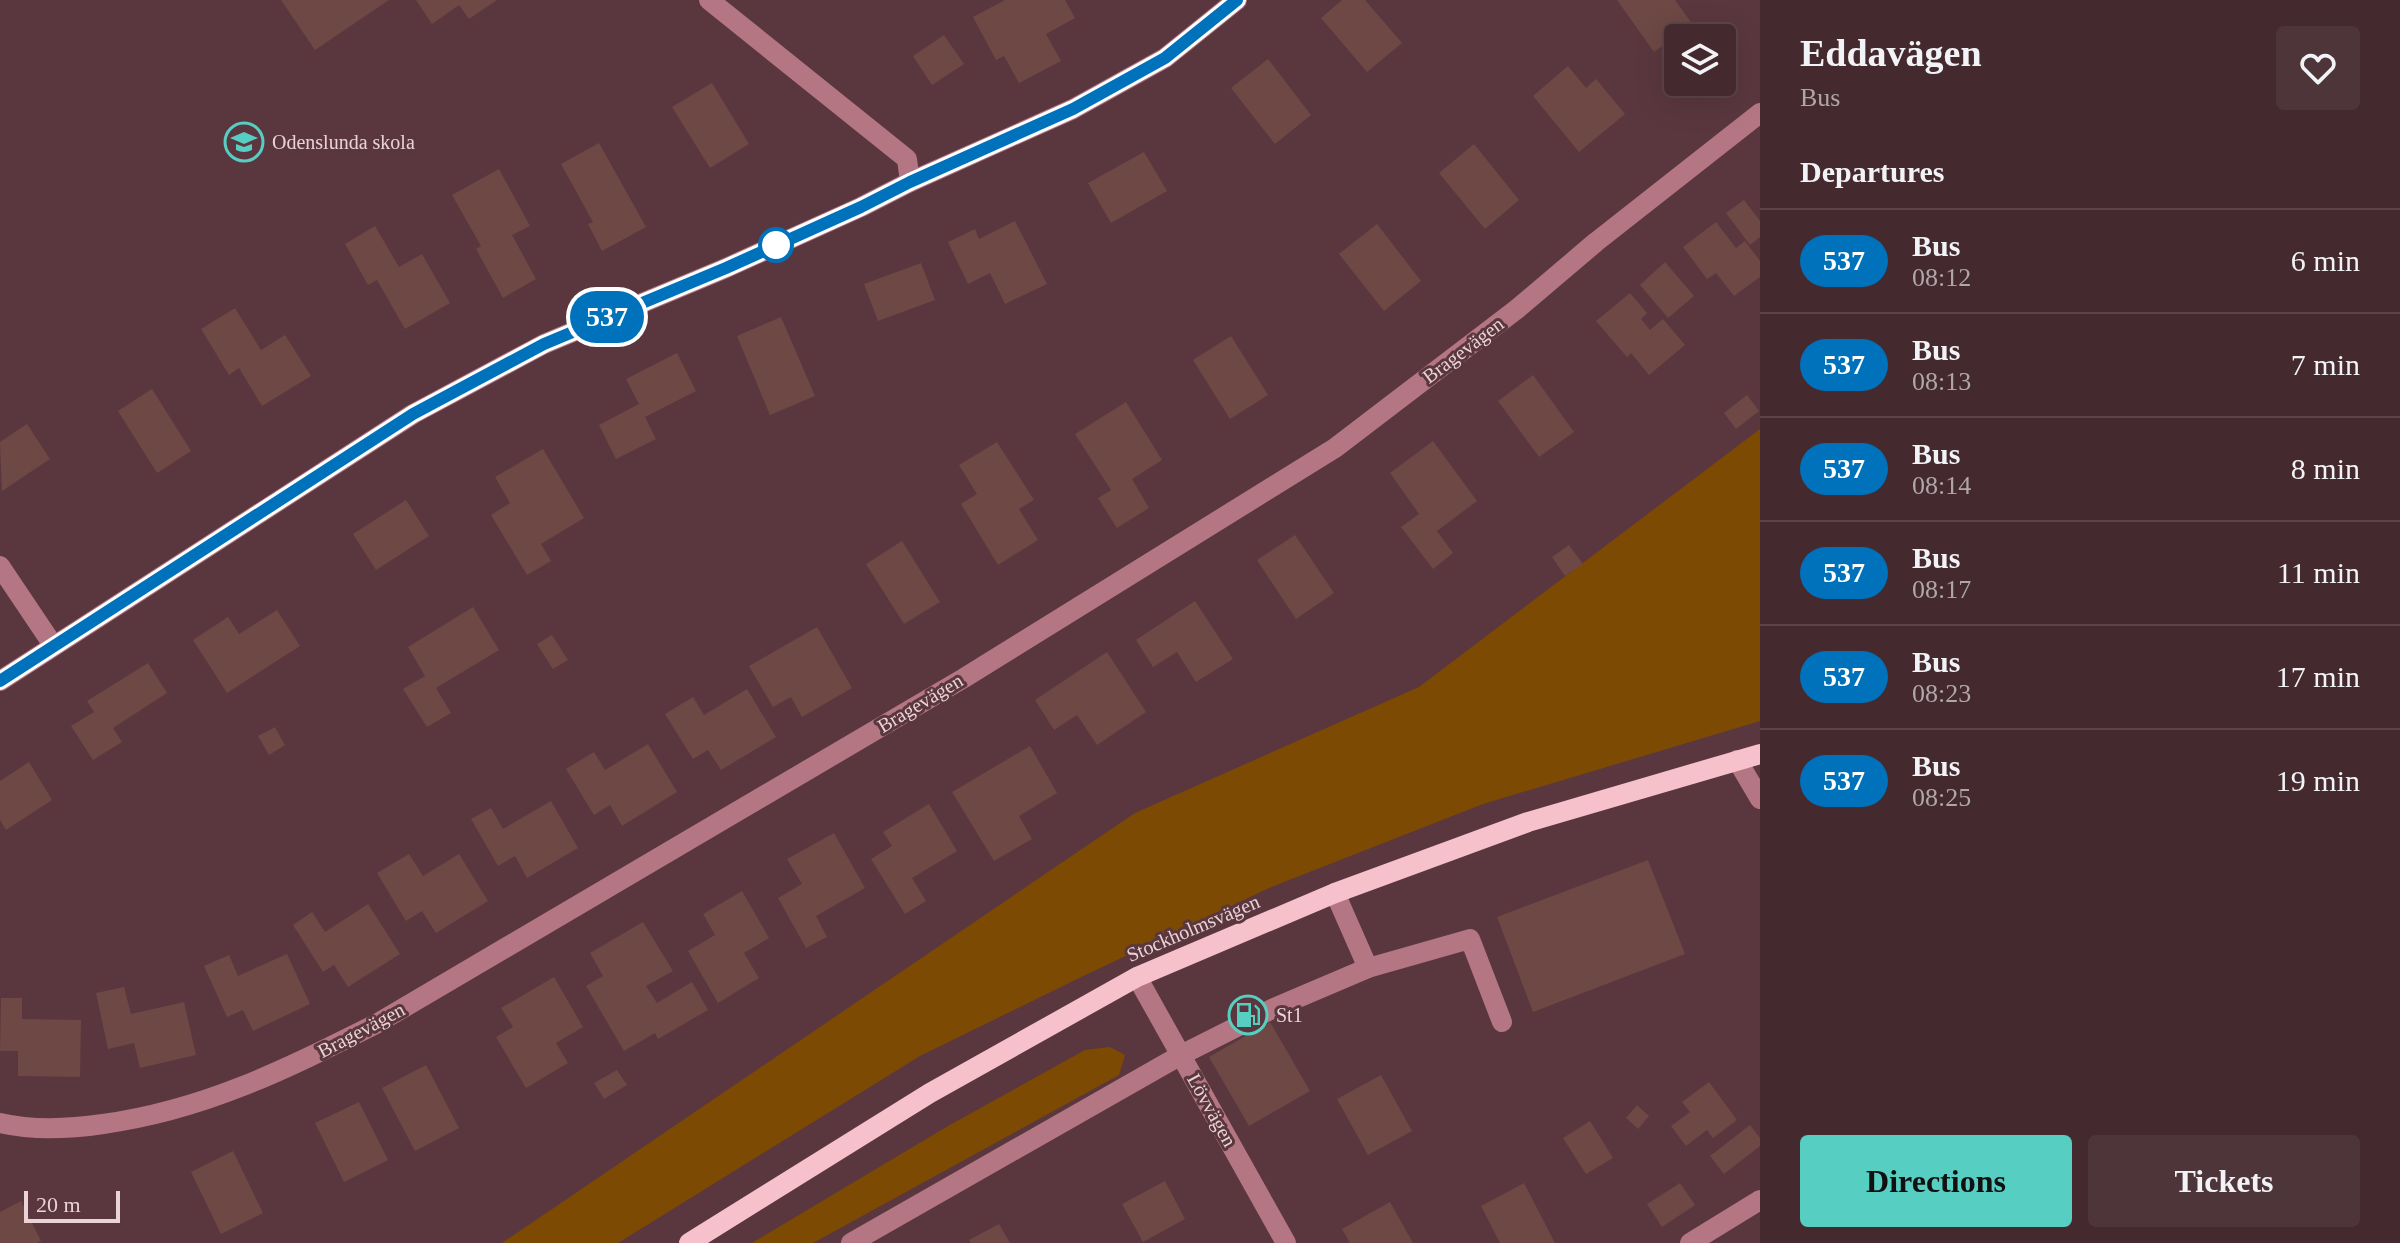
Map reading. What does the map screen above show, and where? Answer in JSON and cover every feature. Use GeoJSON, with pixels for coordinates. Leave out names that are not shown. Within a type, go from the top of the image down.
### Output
{"type":"FeatureCollection","features":[{"type":"Feature","properties":{"kind":"main road","name":"Stockholmsvägen"},"geometry":{"type":"LineString","coordinates":[[689,1243],[930,1093],[1137,977],[1335,893],[1528,822],[1760,754]]}},
{"type":"Feature","properties":{"kind":"street"},"geometry":{"type":"LineString","coordinates":[[709,0],[907,159],[910,182]]}},
{"type":"Feature","properties":{"kind":"street"},"geometry":{"type":"LineString","coordinates":[[0,681],[413,414],[544,344],[726,268],[1073,109],[1165,58],[1237,0]]}},
{"type":"Feature","properties":{"kind":"street","name":"Bragevägen"},"geometry":{"type":"LineString","coordinates":[[0,1123],[54,1129],[162,1114],[204,1102],[286,1069],[376,1024],[964,678],[1335,448],[1517,309],[1596,242],[1760,113]]}},
{"type":"Feature","properties":{"kind":"street"},"geometry":{"type":"LineString","coordinates":[[0,566],[53,645]]}},
{"type":"Feature","properties":{"kind":"street"},"geometry":{"type":"LineString","coordinates":[[1737,760],[1760,799]]}},
{"type":"Feature","properties":{"kind":"street"},"geometry":{"type":"LineString","coordinates":[[1335,893],[1368,968]]}},
{"type":"Feature","properties":{"kind":"street"},"geometry":{"type":"LineString","coordinates":[[851,1243],[1181,1055],[1274,1008],[1368,968],[1470,939],[1502,1022]]}},
{"type":"Feature","properties":{"kind":"street","name":"Lövvägen"},"geometry":{"type":"LineString","coordinates":[[1137,977],[1286,1243]]}},
{"type":"Feature","properties":{"kind":"street"},"geometry":{"type":"LineString","coordinates":[[1690,1243],[1760,1200]]}},
{"type":"Feature","properties":{"kind":"shaded area"},"geometry":{"type":"Polygon","coordinates":[[[1760,429],[1760,721],[1483,804],[1269,888],[920,1056],[618,1243],[502,1243],[1135,813],[1419,687],[1760,429]]]}},
{"type":"Feature","properties":{"kind":"shaded area"},"geometry":{"type":"Polygon","coordinates":[[[1110,1047],[1125,1055],[1119,1075],[813,1243],[752,1243],[948,1126],[1085,1050],[1110,1047]]]}},
{"type":"Feature","properties":{"kind":"building"},"geometry":{"type":"Polygon","coordinates":[[[281,0],[389,0],[315,50],[281,0]]]}},
{"type":"Feature","properties":{"kind":"building"},"geometry":{"type":"Polygon","coordinates":[[[416,0],[497,0],[469,19],[459,5],[432,24],[416,0]]]}},
{"type":"Feature","properties":{"kind":"building"},"geometry":{"type":"Polygon","coordinates":[[[1005,0],[1065,0],[1075,18],[1046,34],[1061,61],[1019,83],[1004,56],[996,60],[973,17],[1005,0]]]}},
{"type":"Feature","properties":{"kind":"building"},"geometry":{"type":"Polygon","coordinates":[[[1342,0],[1365,0],[1402,43],[1367,72],[1321,18],[1342,0]]]}},
{"type":"Feature","properties":{"kind":"building"},"geometry":{"type":"Polygon","coordinates":[[[1617,0],[1675,0],[1692,24],[1664,24],[1664,45],[1654,52],[1617,0]]]}},
{"type":"Feature","properties":{"kind":"building"},"geometry":{"type":"Polygon","coordinates":[[[944,35],[964,64],[932,85],[913,56],[944,35]]]}},
{"type":"Feature","properties":{"kind":"building"},"geometry":{"type":"Polygon","coordinates":[[[1268,59],[1311,115],[1275,144],[1231,88],[1268,59]]]}},
{"type":"Feature","properties":{"kind":"building"},"geometry":{"type":"Polygon","coordinates":[[[1568,66],[1586,88],[1596,79],[1625,114],[1579,152],[1533,96],[1568,66]]]}},
{"type":"Feature","properties":{"kind":"building"},"geometry":{"type":"Polygon","coordinates":[[[712,83],[749,144],[710,168],[672,107],[712,83]]]}},
{"type":"Feature","properties":{"kind":"building"},"geometry":{"type":"Polygon","coordinates":[[[599,143],[646,227],[602,251],[588,224],[593,222],[561,164],[599,143]]]}},
{"type":"Feature","properties":{"kind":"building"},"geometry":{"type":"Polygon","coordinates":[[[1474,144],[1519,200],[1485,229],[1439,173],[1474,144]]]}},
{"type":"Feature","properties":{"kind":"building"},"geometry":{"type":"Polygon","coordinates":[[[1144,152],[1167,191],[1111,223],[1088,183],[1144,152]]]}},
{"type":"Feature","properties":{"kind":"building"},"geometry":{"type":"Polygon","coordinates":[[[499,169],[530,226],[512,235],[536,279],[503,298],[476,249],[481,246],[452,195],[499,169]]]}},
{"type":"Feature","properties":{"kind":"building"},"geometry":{"type":"Polygon","coordinates":[[[1744,200],[1760,221],[1760,237],[1750,245],[1726,213],[1744,200]]]}},
{"type":"Feature","properties":{"kind":"building"},"geometry":{"type":"Polygon","coordinates":[[[1015,221],[1047,284],[1005,304],[990,273],[968,284],[948,242],[975,229],[979,239],[1015,221]]]}},
{"type":"Feature","properties":{"kind":"building"},"geometry":{"type":"Polygon","coordinates":[[[1716,222],[1736,248],[1745,241],[1760,261],[1760,277],[1734,296],[1716,273],[1707,279],[1683,247],[1716,222]]]}},
{"type":"Feature","properties":{"kind":"building"},"geometry":{"type":"Polygon","coordinates":[[[1377,224],[1421,281],[1384,311],[1339,254],[1377,224]]]}},
{"type":"Feature","properties":{"kind":"building"},"geometry":{"type":"Polygon","coordinates":[[[375,226],[399,267],[422,254],[450,303],[405,329],[377,280],[368,285],[345,244],[375,226]]]}},
{"type":"Feature","properties":{"kind":"building"},"geometry":{"type":"Polygon","coordinates":[[[1665,262],[1694,296],[1668,318],[1640,285],[1665,262]]]}},
{"type":"Feature","properties":{"kind":"building"},"geometry":{"type":"Polygon","coordinates":[[[921,263],[935,300],[878,321],[864,284],[921,263]]]}},
{"type":"Feature","properties":{"kind":"building"},"geometry":{"type":"Polygon","coordinates":[[[1630,293],[1647,313],[1641,319],[1650,330],[1663,319],[1685,345],[1649,375],[1631,353],[1627,357],[1596,321],[1630,293]]]}},
{"type":"Feature","properties":{"kind":"building"},"geometry":{"type":"Polygon","coordinates":[[[235,308],[261,350],[285,335],[311,376],[262,406],[239,368],[229,375],[201,329],[235,308]]]}},
{"type":"Feature","properties":{"kind":"building"},"geometry":{"type":"Polygon","coordinates":[[[781,317],[815,396],[770,415],[737,336],[781,317]]]}},
{"type":"Feature","properties":{"kind":"building"},"geometry":{"type":"Polygon","coordinates":[[[1231,336],[1268,395],[1230,419],[1193,360],[1231,336]]]}},
{"type":"Feature","properties":{"kind":"building"},"geometry":{"type":"Polygon","coordinates":[[[677,353],[696,391],[645,417],[656,439],[616,459],[599,425],[639,404],[626,379],[677,353]]]}},
{"type":"Feature","properties":{"kind":"building"},"geometry":{"type":"Polygon","coordinates":[[[1533,375],[1574,432],[1539,457],[1498,401],[1533,375]]]}},
{"type":"Feature","properties":{"kind":"building"},"geometry":{"type":"Polygon","coordinates":[[[152,389],[191,451],[157,473],[118,411],[152,389]]]}},
{"type":"Feature","properties":{"kind":"building"},"geometry":{"type":"Polygon","coordinates":[[[1747,395],[1759,411],[1736,429],[1724,413],[1747,395]]]}},
{"type":"Feature","properties":{"kind":"building"},"geometry":{"type":"Polygon","coordinates":[[[1126,402],[1162,460],[1132,479],[1149,508],[1117,528],[1098,498],[1111,490],[1075,434],[1126,402]]]}},
{"type":"Feature","properties":{"kind":"building"},"geometry":{"type":"Polygon","coordinates":[[[27,424],[50,459],[2,491],[0,442],[27,424]]]}},
{"type":"Feature","properties":{"kind":"building"},"geometry":{"type":"Polygon","coordinates":[[[1433,441],[1477,501],[1437,531],[1453,553],[1433,569],[1401,527],[1419,514],[1390,473],[1433,441]]]}},
{"type":"Feature","properties":{"kind":"building"},"geometry":{"type":"Polygon","coordinates":[[[997,442],[1034,500],[1019,509],[1038,540],[998,565],[961,504],[977,494],[959,465],[997,442]]]}},
{"type":"Feature","properties":{"kind":"building"},"geometry":{"type":"Polygon","coordinates":[[[543,449],[584,518],[541,544],[551,561],[527,575],[491,515],[510,503],[495,477],[543,449]]]}},
{"type":"Feature","properties":{"kind":"building"},"geometry":{"type":"Polygon","coordinates":[[[406,500],[429,536],[376,570],[353,534],[406,500]]]}},
{"type":"Feature","properties":{"kind":"building"},"geometry":{"type":"Polygon","coordinates":[[[1295,535],[1334,593],[1296,619],[1257,560],[1295,535]]]}},
{"type":"Feature","properties":{"kind":"building"},"geometry":{"type":"Polygon","coordinates":[[[902,541],[940,602],[904,624],[866,564],[902,541]]]}},
{"type":"Feature","properties":{"kind":"building"},"geometry":{"type":"Polygon","coordinates":[[[1569,545],[1583,564],[1565,576],[1552,557],[1569,545]]]}},
{"type":"Feature","properties":{"kind":"building"},"geometry":{"type":"Polygon","coordinates":[[[1195,601],[1233,659],[1196,682],[1177,652],[1153,667],[1136,640],[1195,601]]]}},
{"type":"Feature","properties":{"kind":"building"},"geometry":{"type":"Polygon","coordinates":[[[473,607],[499,650],[436,688],[451,713],[427,727],[403,689],[425,676],[408,647],[473,607]]]}},
{"type":"Feature","properties":{"kind":"building"},"geometry":{"type":"Polygon","coordinates":[[[277,610],[300,646],[227,693],[193,640],[228,617],[239,634],[277,610]]]}},
{"type":"Feature","properties":{"kind":"building"},"geometry":{"type":"Polygon","coordinates":[[[817,627],[852,688],[802,717],[791,697],[773,707],[749,666],[817,627]]]}},
{"type":"Feature","properties":{"kind":"building"},"geometry":{"type":"Polygon","coordinates":[[[552,635],[568,660],[553,669],[537,644],[552,635]]]}},
{"type":"Feature","properties":{"kind":"building"},"geometry":{"type":"Polygon","coordinates":[[[1107,652],[1146,712],[1097,745],[1077,715],[1054,730],[1035,700],[1107,652]]]}},
{"type":"Feature","properties":{"kind":"building"},"geometry":{"type":"Polygon","coordinates":[[[148,663],[167,693],[113,728],[122,742],[93,760],[71,726],[94,712],[87,701],[148,663]]]}},
{"type":"Feature","properties":{"kind":"building"},"geometry":{"type":"Polygon","coordinates":[[[747,689],[776,737],[721,770],[708,750],[693,759],[665,714],[693,697],[704,715],[747,689]]]}},
{"type":"Feature","properties":{"kind":"building"},"geometry":{"type":"Polygon","coordinates":[[[275,727],[285,745],[269,755],[258,736],[275,727]]]}},
{"type":"Feature","properties":{"kind":"building"},"geometry":{"type":"Polygon","coordinates":[[[648,744],[677,792],[622,826],[610,805],[594,815],[566,769],[594,752],[605,770],[648,744]]]}},
{"type":"Feature","properties":{"kind":"building"},"geometry":{"type":"Polygon","coordinates":[[[1030,746],[1057,793],[1019,816],[1032,839],[994,861],[952,792],[1030,746]]]}},
{"type":"Feature","properties":{"kind":"building"},"geometry":{"type":"Polygon","coordinates":[[[29,762],[52,800],[6,830],[0,820],[0,781],[29,762]]]}},
{"type":"Feature","properties":{"kind":"building"},"geometry":{"type":"Polygon","coordinates":[[[551,801],[578,848],[527,878],[515,856],[498,866],[471,819],[491,808],[503,829],[551,801]]]}},
{"type":"Feature","properties":{"kind":"building"},"geometry":{"type":"Polygon","coordinates":[[[929,804],[957,851],[912,878],[926,901],[905,914],[871,859],[892,846],[883,832],[929,804]]]}},
{"type":"Feature","properties":{"kind":"building"},"geometry":{"type":"Polygon","coordinates":[[[834,833],[865,888],[816,916],[827,937],[806,948],[778,898],[802,884],[787,859],[834,833]]]}},
{"type":"Feature","properties":{"kind":"building"},"geometry":{"type":"Polygon","coordinates":[[[409,854],[423,876],[459,854],[488,901],[436,933],[422,911],[406,921],[377,873],[409,854]]]}},
{"type":"Feature","properties":{"kind":"building"},"geometry":{"type":"Polygon","coordinates":[[[1648,860],[1685,954],[1533,1012],[1497,917],[1648,860]]]}},
{"type":"Feature","properties":{"kind":"building"},"geometry":{"type":"Polygon","coordinates":[[[742,891],[769,938],[744,953],[759,978],[718,1003],[688,951],[715,935],[703,914],[742,891]]]}},
{"type":"Feature","properties":{"kind":"building"},"geometry":{"type":"Polygon","coordinates":[[[368,904],[400,954],[348,987],[334,965],[323,972],[293,925],[312,912],[325,932],[368,904]]]}},
{"type":"Feature","properties":{"kind":"building"},"geometry":{"type":"Polygon","coordinates":[[[643,922],[673,971],[646,986],[657,1003],[692,982],[708,1010],[658,1039],[655,1033],[624,1051],[586,986],[603,976],[590,953],[643,922]]]}},
{"type":"Feature","properties":{"kind":"building"},"geometry":{"type":"Polygon","coordinates":[[[287,954],[310,1004],[253,1031],[243,1010],[227,1017],[204,966],[229,955],[238,976],[287,954]]]}},
{"type":"Feature","properties":{"kind":"building"},"geometry":{"type":"Polygon","coordinates":[[[554,977],[583,1027],[556,1043],[568,1063],[526,1088],[496,1037],[513,1027],[501,1008],[554,977]]]}},
{"type":"Feature","properties":{"kind":"building"},"geometry":{"type":"Polygon","coordinates":[[[124,987],[131,1014],[184,1002],[196,1055],[140,1068],[134,1043],[108,1049],[96,993],[124,987]]]}},
{"type":"Feature","properties":{"kind":"building"},"geometry":{"type":"Polygon","coordinates":[[[1,998],[22,998],[22,1019],[81,1020],[80,1077],[18,1076],[18,1051],[0,1051],[1,998]]]}},
{"type":"Feature","properties":{"kind":"building"},"geometry":{"type":"Polygon","coordinates":[[[1270,1022],[1310,1091],[1249,1126],[1209,1057],[1270,1022]]]}},
{"type":"Feature","properties":{"kind":"building"},"geometry":{"type":"Polygon","coordinates":[[[426,1065],[459,1128],[415,1151],[382,1088],[426,1065]]]}},
{"type":"Feature","properties":{"kind":"building"},"geometry":{"type":"Polygon","coordinates":[[[617,1070],[627,1085],[604,1099],[594,1083],[617,1070]]]}},
{"type":"Feature","properties":{"kind":"building"},"geometry":{"type":"Polygon","coordinates":[[[1381,1075],[1412,1131],[1368,1155],[1337,1099],[1381,1075]]]}},
{"type":"Feature","properties":{"kind":"building"},"geometry":{"type":"Polygon","coordinates":[[[1709,1082],[1737,1120],[1713,1138],[1707,1130],[1686,1146],[1671,1126],[1690,1112],[1682,1102],[1709,1082]]]}},
{"type":"Feature","properties":{"kind":"building"},"geometry":{"type":"Polygon","coordinates":[[[359,1102],[388,1160],[344,1182],[315,1123],[359,1102]]]}},
{"type":"Feature","properties":{"kind":"building"},"geometry":{"type":"Polygon","coordinates":[[[1637,1105],[1649,1116],[1638,1129],[1626,1118],[1637,1105]]]}},
{"type":"Feature","properties":{"kind":"building"},"geometry":{"type":"Polygon","coordinates":[[[1590,1121],[1613,1158],[1586,1174],[1563,1138],[1590,1121]]]}},
{"type":"Feature","properties":{"kind":"building"},"geometry":{"type":"Polygon","coordinates":[[[1750,1125],[1760,1138],[1760,1146],[1724,1174],[1710,1156],[1750,1125]]]}},
{"type":"Feature","properties":{"kind":"building"},"geometry":{"type":"Polygon","coordinates":[[[233,1151],[263,1213],[221,1234],[191,1172],[233,1151]]]}},
{"type":"Feature","properties":{"kind":"building"},"geometry":{"type":"Polygon","coordinates":[[[1165,1181],[1185,1219],[1143,1242],[1122,1204],[1165,1181]]]}},
{"type":"Feature","properties":{"kind":"building"},"geometry":{"type":"Polygon","coordinates":[[[1524,1183],[1555,1243],[1500,1243],[1481,1206],[1524,1183]]]}},
{"type":"Feature","properties":{"kind":"building"},"geometry":{"type":"Polygon","coordinates":[[[1680,1183],[1695,1205],[1662,1227],[1647,1204],[1680,1183]]]}},
{"type":"Feature","properties":{"kind":"building"},"geometry":{"type":"Polygon","coordinates":[[[21,1201],[41,1241],[0,1243],[0,1212],[21,1201]]]}},
{"type":"Feature","properties":{"kind":"building"},"geometry":{"type":"Polygon","coordinates":[[[1390,1202],[1413,1243],[1350,1243],[1342,1229],[1390,1202]]]}},
{"type":"Feature","properties":{"kind":"building"},"geometry":{"type":"Polygon","coordinates":[[[999,1224],[1010,1243],[971,1243],[969,1240],[999,1224]]]}},
{"type":"Feature","properties":{"kind":"bus line","name":"537"},"geometry":{"type":"LineString","coordinates":[[0,681],[413,414],[544,344],[726,268],[1073,109],[1165,58],[1237,0]]}},
{"type":"Feature","properties":{"kind":"place","name":"Odenslunda skola"},"geometry":{"type":"Point","coordinates":[244,142]}},
{"type":"Feature","properties":{"kind":"place","name":"St1"},"geometry":{"type":"Point","coordinates":[1248,1015]}}]}
